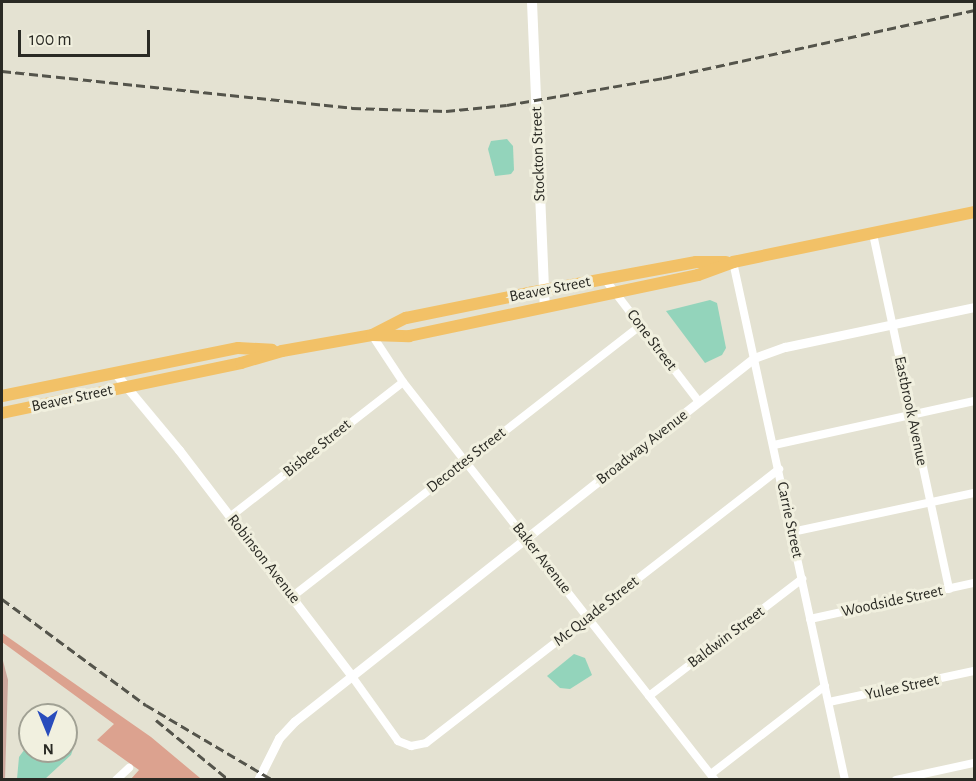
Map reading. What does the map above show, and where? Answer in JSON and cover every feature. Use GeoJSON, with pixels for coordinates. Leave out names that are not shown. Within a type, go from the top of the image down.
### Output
{"type":"FeatureCollection","features":[{"type":"Feature","properties":{"kind":"main road","name":"Stockton Street"},"geometry":{"type":"LineString","coordinates":[[532,2],[545,308]]}},
{"type":"Feature","properties":{"kind":"main road","name":"Beaver Street"},"geometry":{"type":"LineString","coordinates":[[2,413],[241,363],[282,351],[372,335],[409,336],[545,308],[666,282],[733,262],[975,212]]}},
{"type":"Feature","properties":{"kind":"main road","name":"Beaver Street"},"geometry":{"type":"LineString","coordinates":[[372,335],[406,318],[544,290],[663,267],[733,262]]}},
{"type":"Feature","properties":{"kind":"main road","name":"Beaver Street"},"geometry":{"type":"LineString","coordinates":[[2,396],[238,348],[282,351]]}},
{"type":"Feature","properties":{"kind":"street","name":"Eastbrook Avenue"},"geometry":{"type":"LineString","coordinates":[[873,234],[949,589]]}},
{"type":"Feature","properties":{"kind":"street","name":"Carrie Street"},"geometry":{"type":"LineString","coordinates":[[733,262],[845,780]]}},
{"type":"Feature","properties":{"kind":"street"},"geometry":{"type":"LineString","coordinates":[[663,267],[666,282]]}},
{"type":"Feature","properties":{"kind":"street","name":"Cone Street"},"geometry":{"type":"LineString","coordinates":[[604,278],[699,402]]}},
{"type":"Feature","properties":{"kind":"street","name":"Broadway Avenue"},"geometry":{"type":"LineString","coordinates":[[351,675],[754,358],[785,347],[975,307]]}},
{"type":"Feature","properties":{"kind":"street","name":"Decottes Street"},"geometry":{"type":"LineString","coordinates":[[293,596],[641,326]]}},
{"type":"Feature","properties":{"kind":"street","name":"Baker Avenue"},"geometry":{"type":"LineString","coordinates":[[372,335],[403,382],[713,777]]}},
{"type":"Feature","properties":{"kind":"street","name":"Robinson Avenue"},"geometry":{"type":"LineString","coordinates":[[115,373],[293,596],[398,741],[411,746]]}},
{"type":"Feature","properties":{"kind":"street","name":"Bisbee Street"},"geometry":{"type":"LineString","coordinates":[[231,516],[403,382]]}},
{"type":"Feature","properties":{"kind":"street"},"geometry":{"type":"LineString","coordinates":[[774,445],[975,401]]}},
{"type":"Feature","properties":{"kind":"street","name":"Mc Quade Street"},"geometry":{"type":"LineString","coordinates":[[411,746],[426,743],[779,469]]}},
{"type":"Feature","properties":{"kind":"street"},"geometry":{"type":"LineString","coordinates":[[792,532],[975,493]]}},
{"type":"Feature","properties":{"kind":"street","name":"Baldwin Street"},"geometry":{"type":"LineString","coordinates":[[649,696],[802,579]]}},
{"type":"Feature","properties":{"kind":"street","name":"Woodside Street"},"geometry":{"type":"LineString","coordinates":[[810,619],[975,583]]}},
{"type":"Feature","properties":{"kind":"street","name":"Yulee Street"},"geometry":{"type":"LineString","coordinates":[[829,702],[975,671]]}},
{"type":"Feature","properties":{"kind":"street"},"geometry":{"type":"LineString","coordinates":[[258,780],[285,729],[351,675]]}},
{"type":"Feature","properties":{"kind":"street"},"geometry":{"type":"LineString","coordinates":[[713,777],[825,686]]}},
{"type":"Feature","properties":{"kind":"street"},"geometry":{"type":"LineString","coordinates":[[896,780],[975,763]]}},
{"type":"Feature","properties":{"kind":"street"},"geometry":{"type":"LineString","coordinates":[[116,780],[129,768]]}},
{"type":"Feature","properties":{"kind":"shaded area"},"geometry":{"type":"Polygon","coordinates":[[[507,139],[513,146],[514,170],[511,174],[495,176],[488,149],[491,141],[507,139]]]}},
{"type":"Feature","properties":{"kind":"shaded area"},"geometry":{"type":"Polygon","coordinates":[[[710,300],[717,303],[726,348],[722,355],[705,363],[666,311],[710,300]]]}},
{"type":"Feature","properties":{"kind":"shaded area"},"geometry":{"type":"Polygon","coordinates":[[[2,633],[151,737],[200,778],[131,779],[139,770],[97,740],[114,724],[2,642],[2,633]]]}},
{"type":"Feature","properties":{"kind":"shaded area"},"geometry":{"type":"Polygon","coordinates":[[[574,654],[585,658],[592,675],[570,689],[560,688],[547,676],[574,654]]]}},
{"type":"Feature","properties":{"kind":"shaded area"},"geometry":{"type":"Polygon","coordinates":[[[2,657],[8,680],[5,780],[2,779],[2,657]]]}},
{"type":"Feature","properties":{"kind":"shaded area"},"geometry":{"type":"Polygon","coordinates":[[[18,763],[62,763],[45,779],[17,779],[18,763]]]}},
{"type":"Feature","properties":{"kind":"railway"},"geometry":{"type":"LineString","coordinates":[[2,71],[352,108],[446,111],[507,105],[663,78],[974,10]]}},
{"type":"Feature","properties":{"kind":"railway"},"geometry":{"type":"LineString","coordinates":[[2,599],[146,705],[273,780]]}},
{"type":"Feature","properties":{"kind":"railway"},"geometry":{"type":"LineString","coordinates":[[156,720],[229,780]]}}]}
